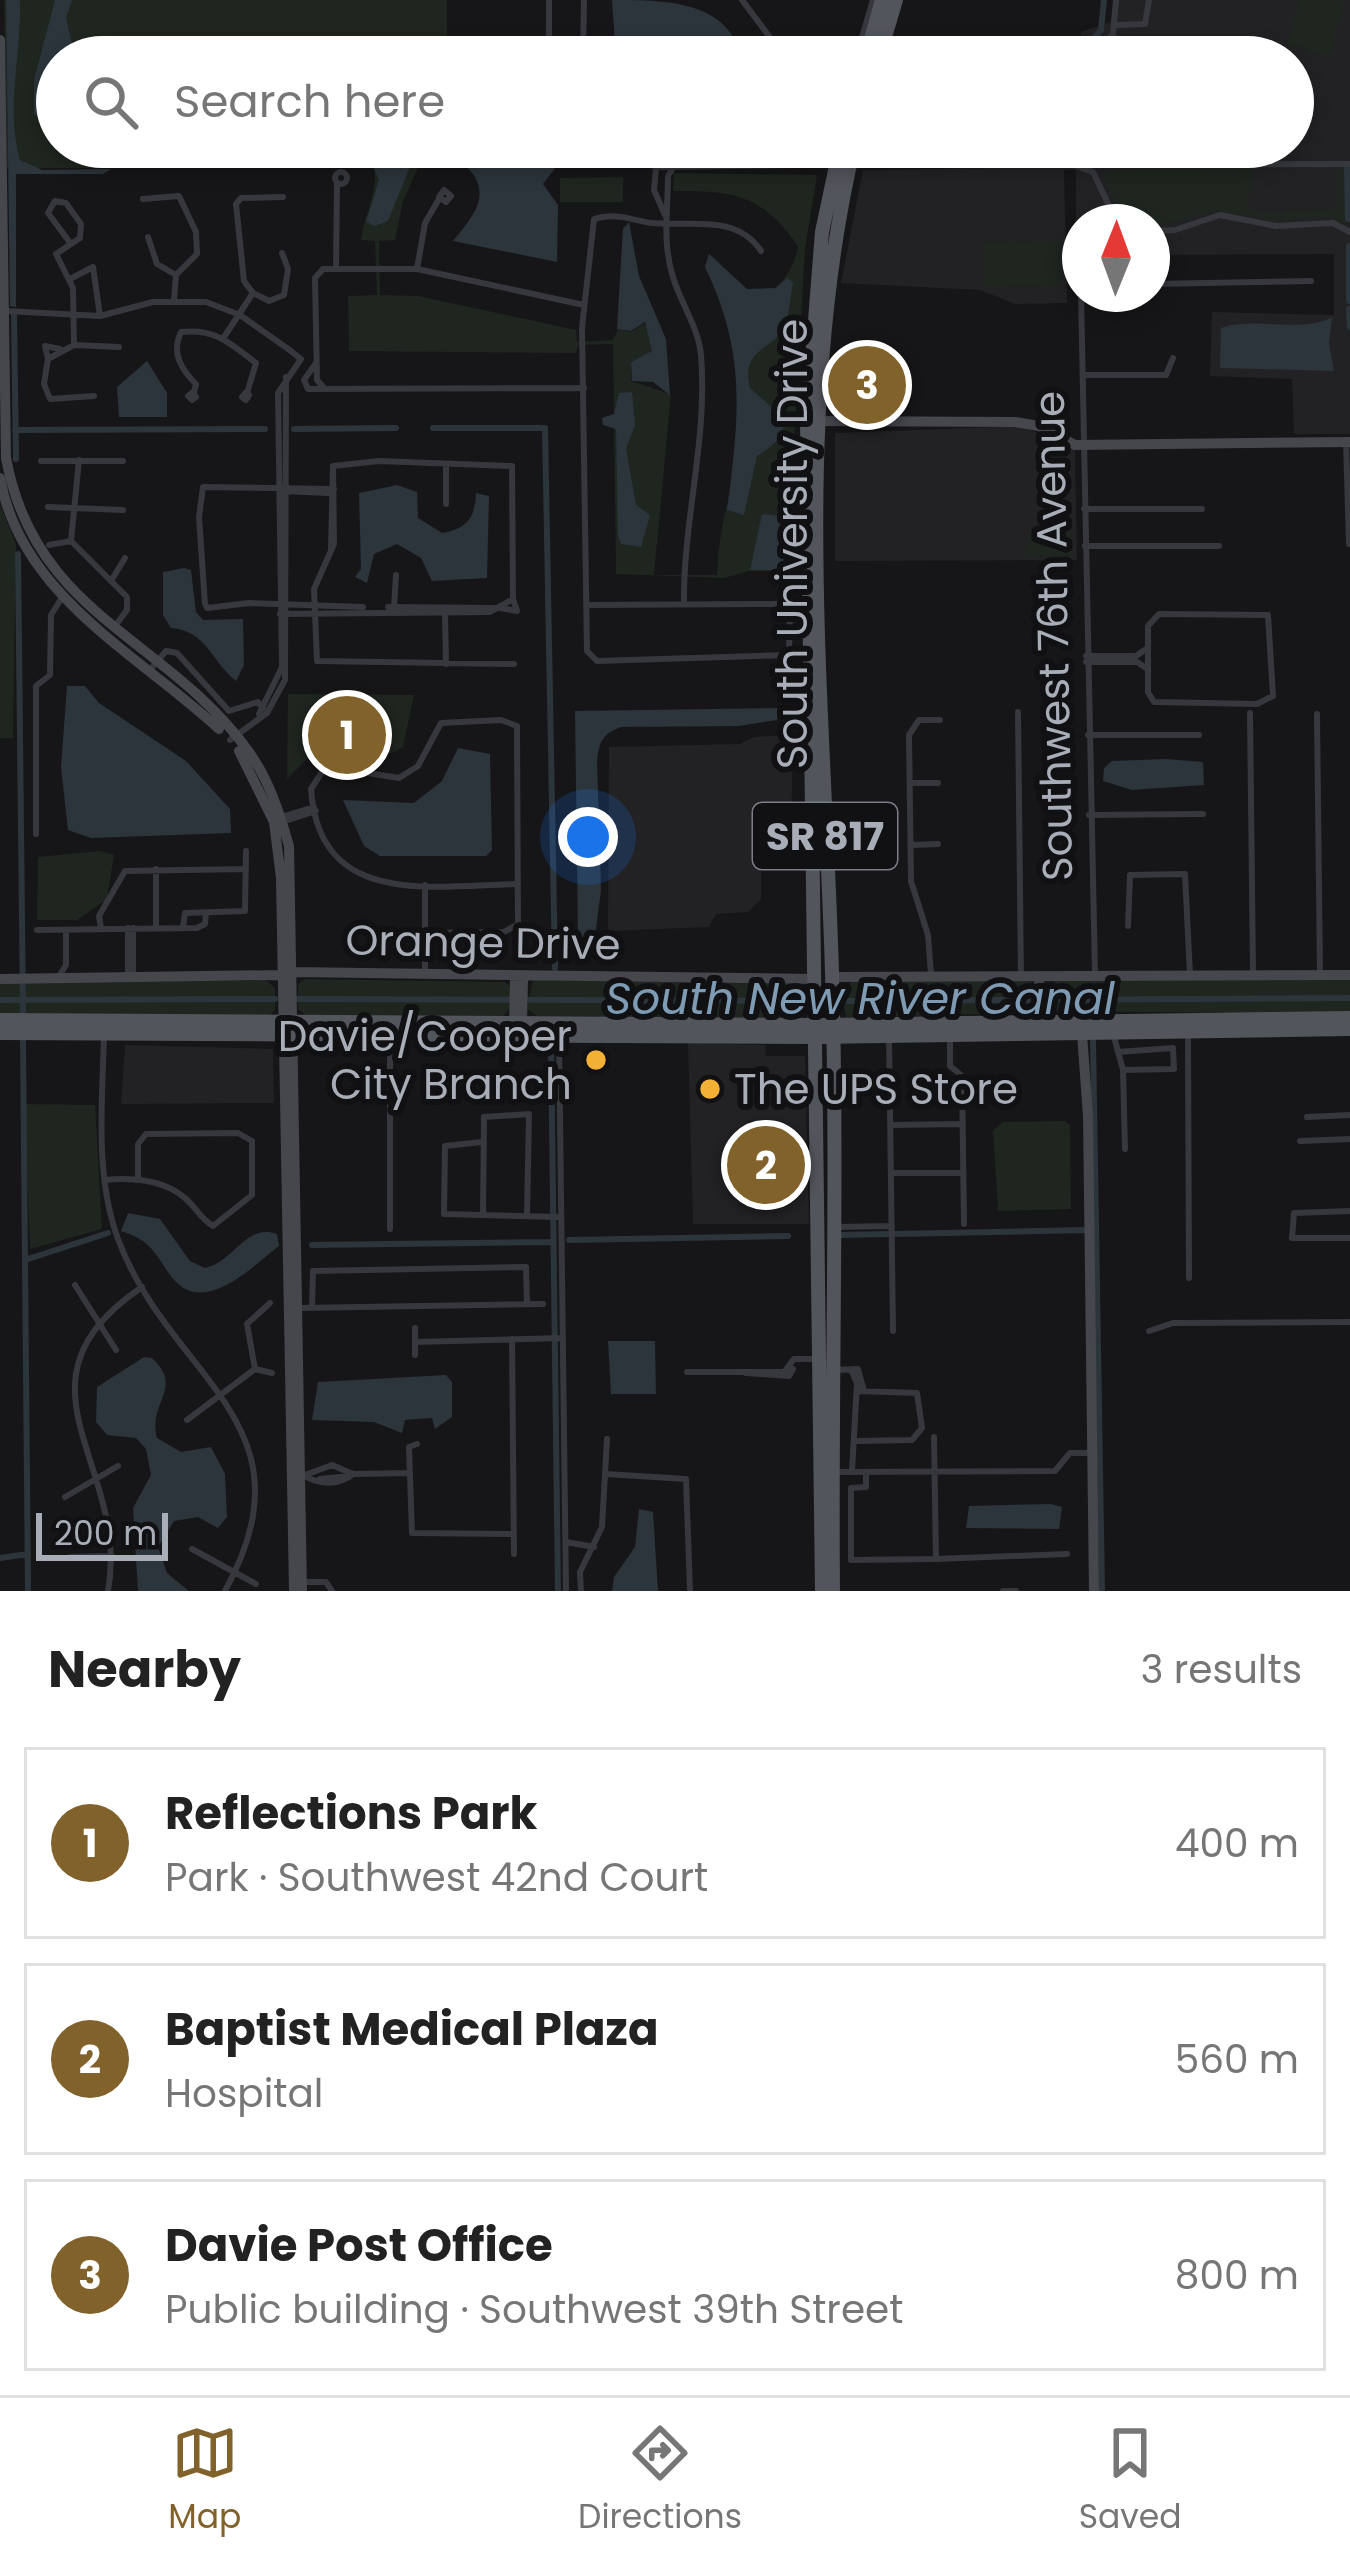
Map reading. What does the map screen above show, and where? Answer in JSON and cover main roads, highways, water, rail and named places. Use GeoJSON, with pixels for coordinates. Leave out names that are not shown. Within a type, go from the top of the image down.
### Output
{"type":"FeatureCollection","features":[{"type":"Feature","properties":{"kind":"main road"},"geometry":{"type":"LineString","coordinates":[[875,36],[890,3]]}},
{"type":"Feature","properties":{"kind":"main road"},"geometry":{"type":"LineString","coordinates":[[883,36],[890,3]]}},
{"type":"Feature","properties":{"kind":"main road","name":"South University Drive"},"geometry":{"type":"LineString","coordinates":[[828,1471],[821,1454],[819,1359],[818,1286],[828,1228],[813,421],[822,232],[841,168]]}},
{"type":"Feature","properties":{"kind":"main road","name":"South University Drive"},"geometry":{"type":"LineString","coordinates":[[813,421],[843,168]]}},
{"type":"Feature","properties":{"kind":"main road"},"geometry":{"type":"LineString","coordinates":[[822,232],[820,284],[827,295]]}},
{"type":"Feature","properties":{"kind":"main road"},"geometry":{"type":"LineString","coordinates":[[288,1024],[390,1036],[518,1025],[560,1037],[824,1025],[889,1037],[950,1037],[1043,1022],[1082,1034],[1181,1028],[1201,1020],[1350,1018]]}},
{"type":"Feature","properties":{"kind":"main road"},"geometry":{"type":"LineString","coordinates":[[0,1020],[104,1028]]}},
{"type":"Feature","properties":{"kind":"main road"},"geometry":{"type":"LineString","coordinates":[[0,1033],[288,1024],[1043,1022],[1350,1029]]}},
{"type":"Feature","properties":{"kind":"main road"},"geometry":{"type":"LineString","coordinates":[[560,1037],[581,1024]]}},
{"type":"Feature","properties":{"kind":"main road","name":"South University Drive"},"geometry":{"type":"LineString","coordinates":[[822,1591],[832,1370],[831,1303],[825,1296],[828,1158],[817,1154],[824,1025]]}},
{"type":"Feature","properties":{"kind":"main road"},"geometry":{"type":"LineString","coordinates":[[818,1286],[825,1315],[826,1363],[832,1370]]}},
{"type":"Feature","properties":{"kind":"main road"},"geometry":{"type":"LineString","coordinates":[[827,1533],[833,1591]]}},
{"type":"Feature","properties":{"kind":"waterway"},"geometry":{"type":"LineString","coordinates":[[1096,36],[1101,30],[1104,0]]}},
{"type":"Feature","properties":{"kind":"waterway"},"geometry":{"type":"LineString","coordinates":[[1347,169],[1348,219]]}},
{"type":"Feature","properties":{"kind":"waterway"},"geometry":{"type":"LineString","coordinates":[[1349,246],[1349,301]]}},
{"type":"Feature","properties":{"kind":"waterway"},"geometry":{"type":"LineString","coordinates":[[1349,309],[1350,327]]}},
{"type":"Feature","properties":{"kind":"waterway"},"geometry":{"type":"LineString","coordinates":[[14,315],[16,459]]}},
{"type":"Feature","properties":{"kind":"waterway"},"geometry":{"type":"LineString","coordinates":[[294,429],[396,428]]}},
{"type":"Feature","properties":{"kind":"waterway"},"geometry":{"type":"LineString","coordinates":[[433,428],[545,428],[555,968]]}},
{"type":"Feature","properties":{"kind":"waterway"},"geometry":{"type":"LineString","coordinates":[[15,430],[265,429]]}},
{"type":"Feature","properties":{"kind":"waterway"},"geometry":{"type":"LineString","coordinates":[[18,554],[23,1011]]}},
{"type":"Feature","properties":{"kind":"waterway","name":"South New River Canal"},"geometry":{"type":"LineString","coordinates":[[836,1001],[1350,998]]}},
{"type":"Feature","properties":{"kind":"waterway","name":"South New River Canal"},"geometry":{"type":"LineString","coordinates":[[0,1000],[275,999]]}},
{"type":"Feature","properties":{"kind":"waterway","name":"South New River Canal"},"geometry":{"type":"LineString","coordinates":[[298,999],[811,1001]]}},
{"type":"Feature","properties":{"kind":"waterway"},"geometry":{"type":"LineString","coordinates":[[23,1040],[28,1591]]}},
{"type":"Feature","properties":{"kind":"waterway"},"geometry":{"type":"LineString","coordinates":[[1093,1041],[1102,1591]]}},
{"type":"Feature","properties":{"kind":"waterway"},"geometry":{"type":"LineString","coordinates":[[551,1044],[558,1591]]}},
{"type":"Feature","properties":{"kind":"waterway"},"geometry":{"type":"LineString","coordinates":[[895,1234],[1087,1230]]}},
{"type":"Feature","properties":{"kind":"waterway"},"geometry":{"type":"LineString","coordinates":[[25,1260],[108,1233]]}},
{"type":"Feature","properties":{"kind":"waterway"},"geometry":{"type":"LineString","coordinates":[[841,1235],[888,1234]]}},
{"type":"Feature","properties":{"kind":"waterway"},"geometry":{"type":"LineString","coordinates":[[569,1240],[788,1236]]}},
{"type":"Feature","properties":{"kind":"waterway"},"geometry":{"type":"LineString","coordinates":[[312,1245],[553,1242]]}},
{"type":"Feature","properties":{"kind":"waterway"},"geometry":{"type":"LineString","coordinates":[[0,1558],[28,1554]]}},
{"type":"Feature","properties":{"kind":"place","name":"Davie Post Office"},"geometry":{"type":"Point","coordinates":[867,385]}},
{"type":"Feature","properties":{"kind":"place","name":"Reflections Park"},"geometry":{"type":"Point","coordinates":[347,735]}},
{"type":"Feature","properties":{"kind":"place","name":"Davie/Cooper City Branch"},"geometry":{"type":"Point","coordinates":[596,1060]}},
{"type":"Feature","properties":{"kind":"place","name":"The UPS Store"},"geometry":{"type":"Point","coordinates":[710,1089]}},
{"type":"Feature","properties":{"kind":"place","name":"Baptist Medical Plaza"},"geometry":{"type":"Point","coordinates":[766,1165]}}]}
